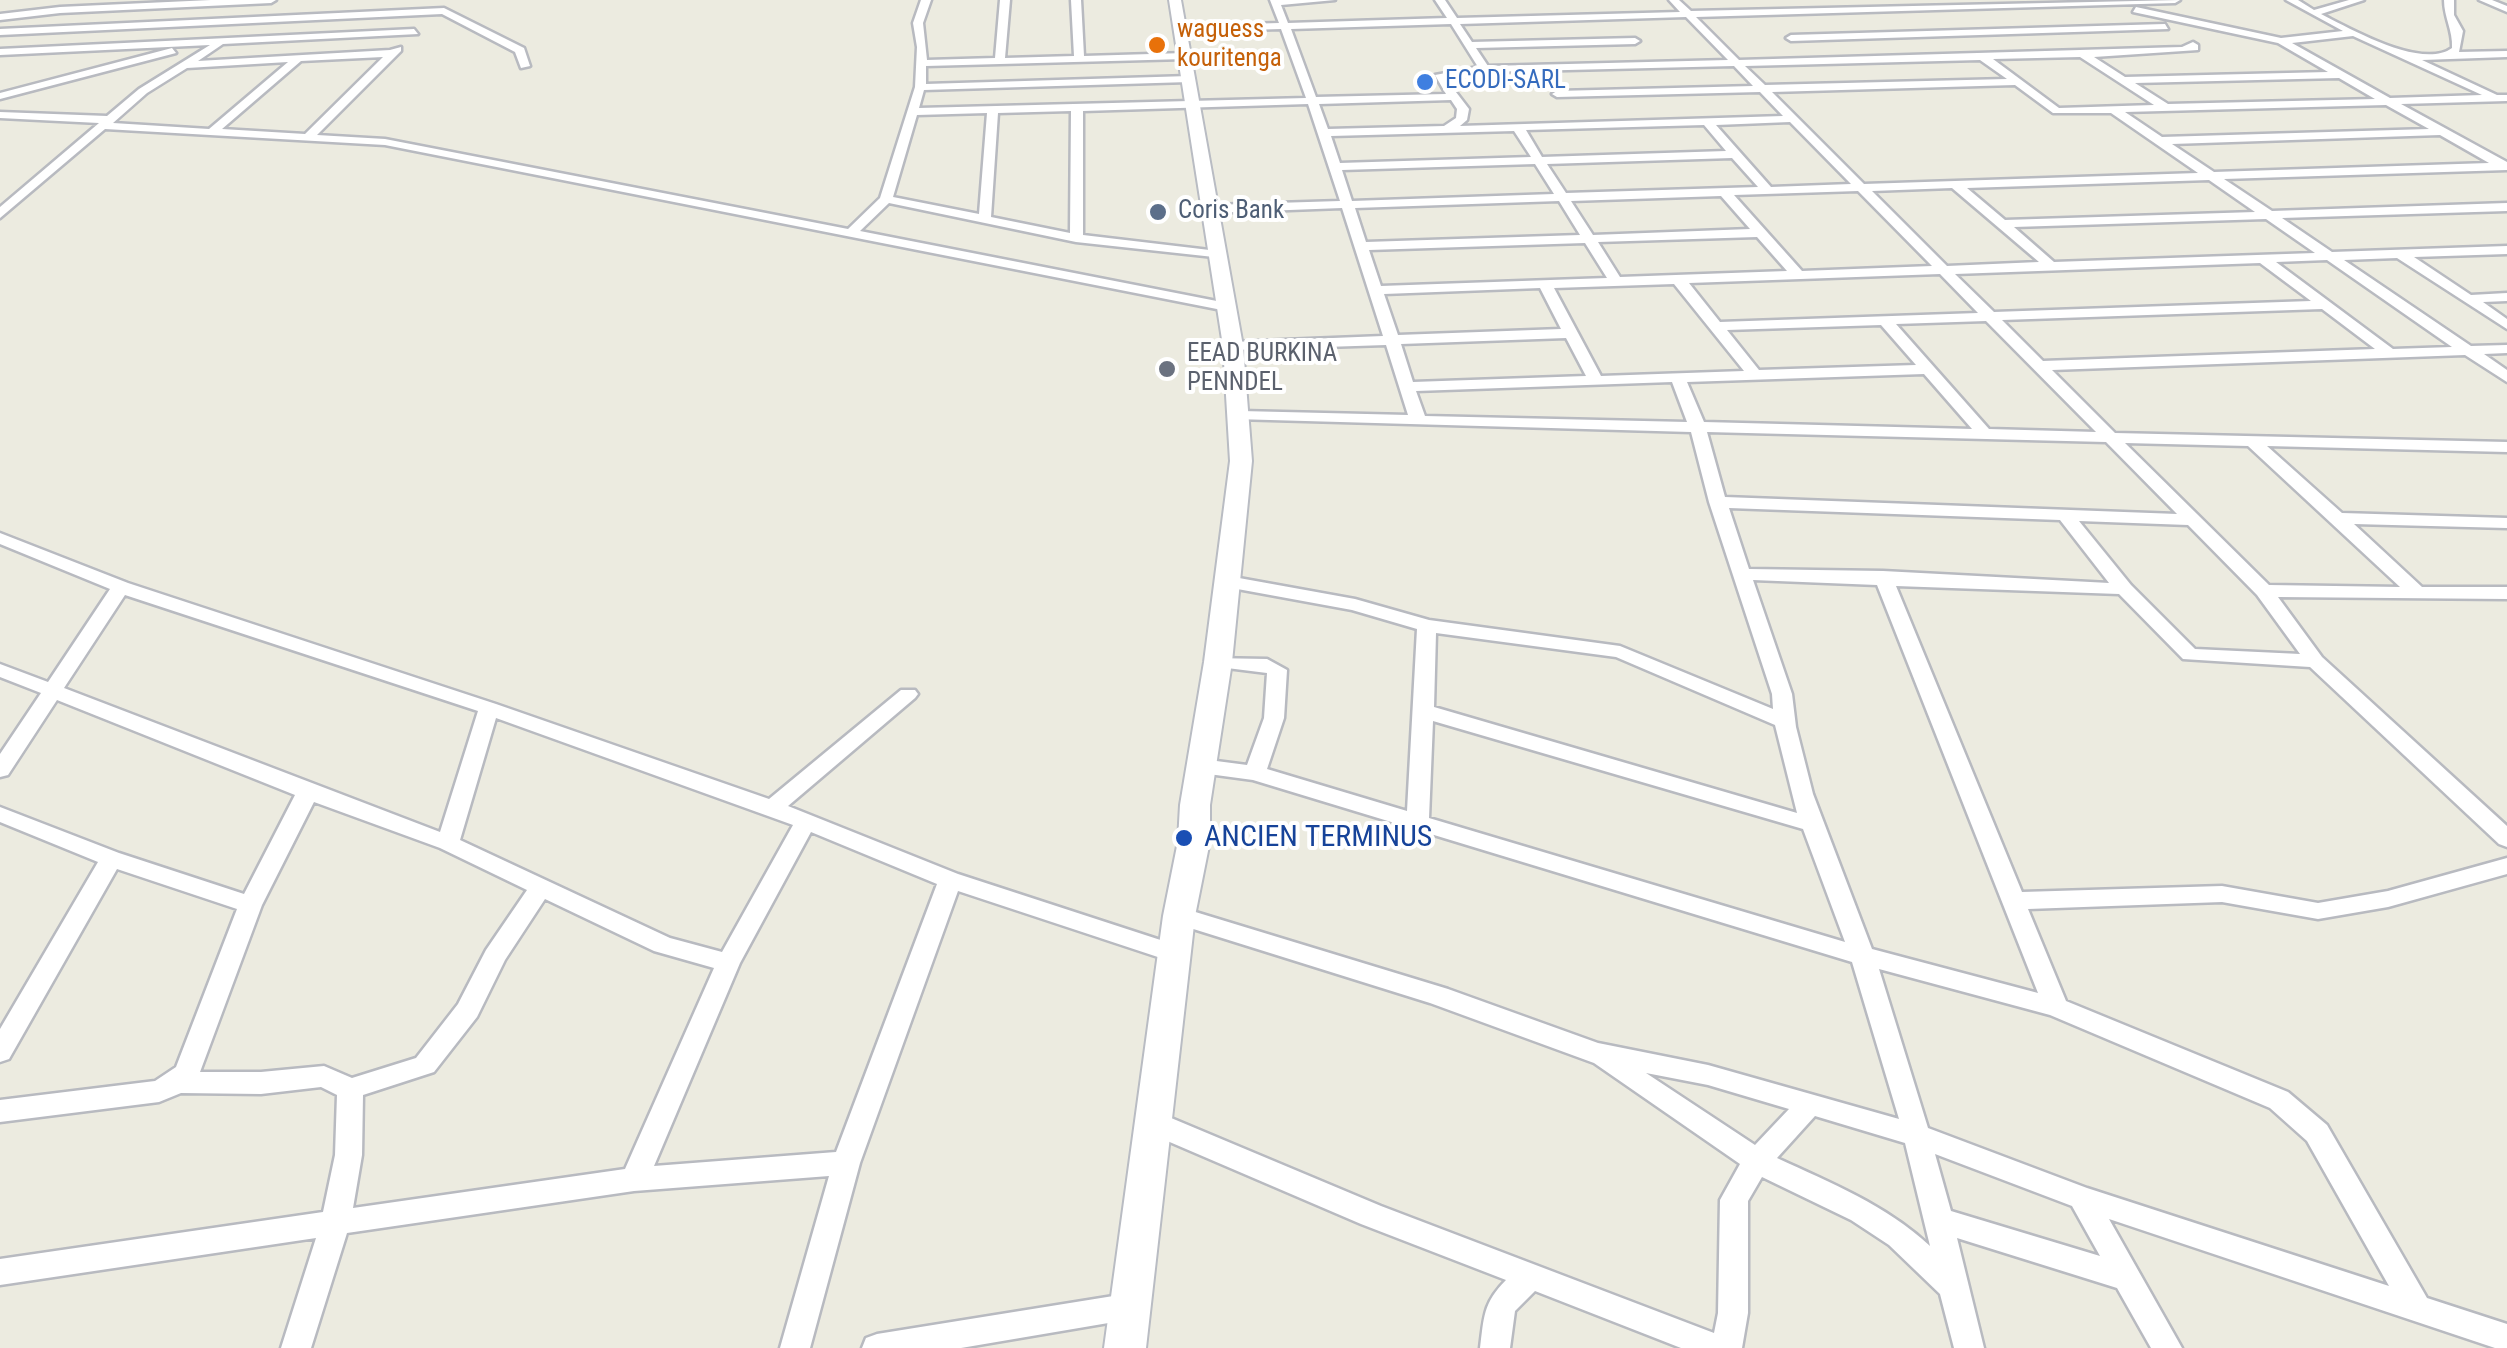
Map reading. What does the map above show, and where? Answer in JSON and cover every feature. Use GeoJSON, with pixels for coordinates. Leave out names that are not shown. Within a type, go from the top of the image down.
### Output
{"type":"FeatureCollection","features":[{"type":"Feature","properties":{"kind":"street"},"geometry":{"type":"LineString","coordinates":[[0,31],[95,0]]}},
{"type":"Feature","properties":{"kind":"street"},"geometry":{"type":"LineString","coordinates":[[0,18],[60,10],[271,0]]}},
{"type":"Feature","properties":{"kind":"street"},"geometry":{"type":"LineString","coordinates":[[0,214],[6,202],[143,91],[281,0]]}},
{"type":"Feature","properties":{"kind":"street"},"geometry":{"type":"LineString","coordinates":[[354,13],[369,0]]}},
{"type":"Feature","properties":{"kind":"street"},"geometry":{"type":"LineString","coordinates":[[310,135],[445,0]]}},
{"type":"Feature","properties":{"kind":"street"},"geometry":{"type":"LineString","coordinates":[[849,235],[886,200],[920,87],[922,47],[918,22],[926,0]]}},
{"type":"Feature","properties":{"kind":"street"},"geometry":{"type":"LineString","coordinates":[[1000,60],[1006,0]]}},
{"type":"Feature","properties":{"kind":"street"},"geometry":{"type":"LineString","coordinates":[[1076,0],[1080,58]]}},
{"type":"Feature","properties":{"kind":"street"},"geometry":{"type":"LineString","coordinates":[[1125,1348],[1179,916],[1194,842],[1201,766],[1218,662],[1241,461],[1233,346],[1175,0]]}},
{"type":"Feature","properties":{"kind":"street"},"geometry":{"type":"LineString","coordinates":[[1330,0],[1275,1],[1314,102],[1418,420]]}},
{"type":"Feature","properties":{"kind":"street"},"geometry":{"type":"LineString","coordinates":[[1440,0],[1485,70]]}},
{"type":"Feature","properties":{"kind":"street"},"geometry":{"type":"LineString","coordinates":[[1674,0],[2264,590],[2316,661],[2507,839]]}},
{"type":"Feature","properties":{"kind":"street"},"geometry":{"type":"LineString","coordinates":[[1750,0],[1816,60]]}},
{"type":"Feature","properties":{"kind":"street"},"geometry":{"type":"LineString","coordinates":[[1881,0],[1896,10]]}},
{"type":"Feature","properties":{"kind":"street"},"geometry":{"type":"LineString","coordinates":[[1180,29],[2175,0]]}},
{"type":"Feature","properties":{"kind":"street"},"geometry":{"type":"LineString","coordinates":[[2291,0],[2504,100]]}},
{"type":"Feature","properties":{"kind":"street"},"geometry":{"type":"LineString","coordinates":[[2314,12],[2360,0]]}},
{"type":"Feature","properties":{"kind":"street"},"geometry":{"type":"LineString","coordinates":[[2448,56],[2457,49],[2458,31],[2449,15],[2449,0]]}},
{"type":"Feature","properties":{"kind":"street"},"geometry":{"type":"LineString","coordinates":[[2484,0],[2507,9]]}},
{"type":"Feature","properties":{"kind":"street"},"geometry":{"type":"LineString","coordinates":[[1602,4],[1658,64]]}},
{"type":"Feature","properties":{"kind":"street"},"geometry":{"type":"LineString","coordinates":[[1448,128],[1463,114],[1439,77],[1485,70],[2194,48],[2122,4]]}},
{"type":"Feature","properties":{"kind":"street"},"geometry":{"type":"LineString","coordinates":[[2122,4],[2281,40],[2506,167]]}},
{"type":"Feature","properties":{"kind":"street"},"geometry":{"type":"LineString","coordinates":[[1965,8],[2032,55]]}},
{"type":"Feature","properties":{"kind":"street"},"geometry":{"type":"LineString","coordinates":[[0,31],[434,10],[450,12],[466,24],[512,45],[520,50],[525,66]]}},
{"type":"Feature","properties":{"kind":"street"},"geometry":{"type":"LineString","coordinates":[[1791,38],[2165,28]]}},
{"type":"Feature","properties":{"kind":"street"},"geometry":{"type":"LineString","coordinates":[[0,55],[414,32]]}},
{"type":"Feature","properties":{"kind":"street"},"geometry":{"type":"LineString","coordinates":[[2281,40],[2356,33]]}},
{"type":"Feature","properties":{"kind":"street"},"geometry":{"type":"LineString","coordinates":[[1468,46],[1636,41]]}},
{"type":"Feature","properties":{"kind":"street"},"geometry":{"type":"LineString","coordinates":[[0,96],[200,42]]}},
{"type":"Feature","properties":{"kind":"street"},"geometry":{"type":"LineString","coordinates":[[181,66],[393,54]]}},
{"type":"Feature","properties":{"kind":"street"},"geometry":{"type":"LineString","coordinates":[[2083,54],[2166,108]]}},
{"type":"Feature","properties":{"kind":"street"},"geometry":{"type":"LineString","coordinates":[[2412,57],[2507,54]]}},
{"type":"Feature","properties":{"kind":"street"},"geometry":{"type":"LineString","coordinates":[[2484,55],[2507,65]]}},
{"type":"Feature","properties":{"kind":"street"},"geometry":{"type":"LineString","coordinates":[[920,63],[1185,56]]}},
{"type":"Feature","properties":{"kind":"street"},"geometry":{"type":"LineString","coordinates":[[1982,56],[2057,110],[2504,100]]}},
{"type":"Feature","properties":{"kind":"street"},"geometry":{"type":"LineString","coordinates":[[213,130],[298,59]]}},
{"type":"Feature","properties":{"kind":"street"},"geometry":{"type":"LineString","coordinates":[[1537,68],[1580,124]]}},
{"type":"Feature","properties":{"kind":"street"},"geometry":{"type":"LineString","coordinates":[[2124,80],[2342,75]]}},
{"type":"Feature","properties":{"kind":"street"},"geometry":{"type":"LineString","coordinates":[[920,87],[1189,79]]}},
{"type":"Feature","properties":{"kind":"street"},"geometry":{"type":"LineString","coordinates":[[1556,94],[2019,82]]}},
{"type":"Feature","properties":{"kind":"street"},"geometry":{"type":"LineString","coordinates":[[913,112],[1452,98]]}},
{"type":"Feature","properties":{"kind":"street"},"geometry":{"type":"LineString","coordinates":[[1076,238],[1077,108]]}},
{"type":"Feature","properties":{"kind":"street"},"geometry":{"type":"LineString","coordinates":[[985,218],[994,110]]}},
{"type":"Feature","properties":{"kind":"street"},"geometry":{"type":"LineString","coordinates":[[2113,110],[2507,377]]}},
{"type":"Feature","properties":{"kind":"street"},"geometry":{"type":"LineString","coordinates":[[0,115],[385,142],[1226,308]]}},
{"type":"Feature","properties":{"kind":"street"},"geometry":{"type":"LineString","coordinates":[[1324,132],[1792,119]]}},
{"type":"Feature","properties":{"kind":"street"},"geometry":{"type":"LineString","coordinates":[[1707,122],[1768,191]]}},
{"type":"Feature","properties":{"kind":"street"},"geometry":{"type":"LineString","coordinates":[[1517,126],[1615,280]]}},
{"type":"Feature","properties":{"kind":"street"},"geometry":{"type":"LineString","coordinates":[[2158,141],[2443,132]]}},
{"type":"Feature","properties":{"kind":"street"},"geometry":{"type":"LineString","coordinates":[[1334,167],[1736,154]]}},
{"type":"Feature","properties":{"kind":"street"},"geometry":{"type":"LineString","coordinates":[[1210,209],[2506,167]]}},
{"type":"Feature","properties":{"kind":"street"},"geometry":{"type":"LineString","coordinates":[[1956,185],[2051,266]]}},
{"type":"Feature","properties":{"kind":"street"},"geometry":{"type":"LineString","coordinates":[[1725,193],[1797,274]]}},
{"type":"Feature","properties":{"kind":"street"},"geometry":{"type":"LineString","coordinates":[[886,200],[1076,238],[1218,255]]}},
{"type":"Feature","properties":{"kind":"street"},"geometry":{"type":"LineString","coordinates":[[2002,224],[2507,207]]}},
{"type":"Feature","properties":{"kind":"street"},"geometry":{"type":"LineString","coordinates":[[1361,246],[1762,233]]}},
{"type":"Feature","properties":{"kind":"street"},"geometry":{"type":"LineString","coordinates":[[1376,290],[2507,250]]}},
{"type":"Feature","properties":{"kind":"street"},"geometry":{"type":"LineString","coordinates":[[2399,253],[2507,325]]}},
{"type":"Feature","properties":{"kind":"street"},"geometry":{"type":"LineString","coordinates":[[2262,258],[2388,352]]}},
{"type":"Feature","properties":{"kind":"street"},"geometry":{"type":"LineString","coordinates":[[1678,279],[1755,375]]}},
{"type":"Feature","properties":{"kind":"street"},"geometry":{"type":"LineString","coordinates":[[1544,283],[1595,379]]}},
{"type":"Feature","properties":{"kind":"street"},"geometry":{"type":"LineString","coordinates":[[2467,299],[2507,298]]}},
{"type":"Feature","properties":{"kind":"street"},"geometry":{"type":"LineString","coordinates":[[1718,326],[2324,305]]}},
{"type":"Feature","properties":{"kind":"street"},"geometry":{"type":"LineString","coordinates":[[1884,320],[1982,432]]}},
{"type":"Feature","properties":{"kind":"street"},"geometry":{"type":"LineString","coordinates":[[1233,346],[1570,333]]}},
{"type":"Feature","properties":{"kind":"street"},"geometry":{"type":"LineString","coordinates":[[2042,366],[2507,349]]}},
{"type":"Feature","properties":{"kind":"street"},"geometry":{"type":"LineString","coordinates":[[1410,387],[1926,370]]}},
{"type":"Feature","properties":{"kind":"street"},"geometry":{"type":"LineString","coordinates":[[1678,378],[1697,426],[1782,694],[1783,721],[1814,825],[1863,956],[1917,1135],[1950,1284],[1970,1348]]}},
{"type":"Feature","properties":{"kind":"street"},"geometry":{"type":"LineString","coordinates":[[1240,416],[2106,434],[2507,447]]}},
{"type":"Feature","properties":{"kind":"street"},"geometry":{"type":"LineString","coordinates":[[2250,440],[2414,589]]}},
{"type":"Feature","properties":{"kind":"street"},"geometry":{"type":"LineString","coordinates":[[1718,502],[2191,520]]}},
{"type":"Feature","properties":{"kind":"street"},"geometry":{"type":"LineString","coordinates":[[2063,513],[2124,588],[2190,655],[2316,661]]}},
{"type":"Feature","properties":{"kind":"street"},"geometry":{"type":"LineString","coordinates":[[2337,518],[2507,523]]}},
{"type":"Feature","properties":{"kind":"street"},"geometry":{"type":"LineString","coordinates":[[0,538],[121,587],[489,708],[772,808],[950,880],[1176,954]]}},
{"type":"Feature","properties":{"kind":"street"},"geometry":{"type":"LineString","coordinates":[[1741,574],[2124,588]]}},
{"type":"Feature","properties":{"kind":"street"},"geometry":{"type":"LineString","coordinates":[[1883,578],[2056,1006]]}},
{"type":"Feature","properties":{"kind":"street"},"geometry":{"type":"LineString","coordinates":[[1228,582],[1355,605],[1427,626],[1620,652],[1783,721]]}},
{"type":"Feature","properties":{"kind":"street"},"geometry":{"type":"LineString","coordinates":[[0,770],[121,587]]}},
{"type":"Feature","properties":{"kind":"street"},"geometry":{"type":"LineString","coordinates":[[2264,590],[2507,593]]}},
{"type":"Feature","properties":{"kind":"street"},"geometry":{"type":"LineString","coordinates":[[1418,822],[1427,626]]}},
{"type":"Feature","properties":{"kind":"street"},"geometry":{"type":"LineString","coordinates":[[1218,662],[1268,665],[1277,670],[1274,718],[1255,772]]}},
{"type":"Feature","properties":{"kind":"street"},"geometry":{"type":"LineString","coordinates":[[0,670],[308,792],[448,842],[663,945],[728,964]]}},
{"type":"Feature","properties":{"kind":"street"},"geometry":{"type":"LineString","coordinates":[[772,808],[908,694]]}},
{"type":"Feature","properties":{"kind":"street"},"geometry":{"type":"LineString","coordinates":[[448,842],[489,708]]}},
{"type":"Feature","properties":{"kind":"street"},"geometry":{"type":"LineString","coordinates":[[1423,711],[1814,825]]}},
{"type":"Feature","properties":{"kind":"street"},"geometry":{"type":"LineString","coordinates":[[1201,766],[1255,772],[1863,956],[2056,1006],[2289,1107],[2317,1133],[2416,1306]]}},
{"type":"Feature","properties":{"kind":"street"},"geometry":{"type":"LineString","coordinates":[[0,1111],[159,1091],[178,1082],[187,1072],[250,905],[308,792]]}},
{"type":"Feature","properties":{"kind":"street"},"geometry":{"type":"LineString","coordinates":[[0,814],[110,859],[250,905]]}},
{"type":"Feature","properties":{"kind":"street"},"geometry":{"type":"LineString","coordinates":[[634,1179],[728,964],[804,823]]}},
{"type":"Feature","properties":{"kind":"street"},"geometry":{"type":"LineString","coordinates":[[0,1052],[110,859]]}},
{"type":"Feature","properties":{"kind":"street"},"geometry":{"type":"LineString","coordinates":[[2016,901],[2222,894],[2318,911],[2388,899],[2507,866]]}},
{"type":"Feature","properties":{"kind":"street"},"geometry":{"type":"LineString","coordinates":[[795,1348],[846,1163],[950,880]]}},
{"type":"Feature","properties":{"kind":"street"},"geometry":{"type":"LineString","coordinates":[[178,1082],[261,1082],[324,1076],[350,1088],[426,1064],[468,1010],[495,956],[542,886]]}},
{"type":"Feature","properties":{"kind":"street"},"geometry":{"type":"LineString","coordinates":[[1179,916],[1439,996],[1596,1053],[1708,1075],[1917,1135],[2082,1198],[2507,1338]]}},
{"type":"Feature","properties":{"kind":"street"},"geometry":{"type":"LineString","coordinates":[[1596,1053],[1757,1160],[1861,1211],[1899,1236],[1950,1284]]}},
{"type":"Feature","properties":{"kind":"street"},"geometry":{"type":"LineString","coordinates":[[296,1348],[336,1225],[352,1122],[350,1088]]}},
{"type":"Feature","properties":{"kind":"street"},"geometry":{"type":"LineString","coordinates":[[1727,1348],[1733,1313],[1734,1200],[1757,1160],[1808,1106]]}},
{"type":"Feature","properties":{"kind":"street"},"geometry":{"type":"LineString","coordinates":[[1154,1123],[1529,1278],[1717,1348]]}},
{"type":"Feature","properties":{"kind":"street"},"geometry":{"type":"LineString","coordinates":[[0,1272],[634,1179],[846,1163]]}},
{"type":"Feature","properties":{"kind":"street"},"geometry":{"type":"LineString","coordinates":[[2082,1198],[2167,1348]]}},
{"type":"Feature","properties":{"kind":"street"},"geometry":{"type":"LineString","coordinates":[[1938,1220],[2128,1278]]}},
{"type":"Feature","properties":{"kind":"street"},"geometry":{"type":"LineString","coordinates":[[1496,1348],[1501,1305],[1529,1278]]}},
{"type":"Feature","properties":{"kind":"street"},"geometry":{"type":"LineString","coordinates":[[877,1348],[1132,1306]]}},
{"type":"Feature","properties":{"kind":"place","name":"waguess kouritenga"},"geometry":{"type":"Point","coordinates":[1157,45]}},
{"type":"Feature","properties":{"kind":"place","name":"ECODI-SARL"},"geometry":{"type":"Point","coordinates":[1425,82]}},
{"type":"Feature","properties":{"kind":"place","name":"Coris Bank"},"geometry":{"type":"Point","coordinates":[1158,212]}},
{"type":"Feature","properties":{"kind":"place","name":"EEAD BURKINA PENNDEL"},"geometry":{"type":"Point","coordinates":[1167,369]}},
{"type":"Feature","properties":{"kind":"place","name":"ANCIEN TERMINUS"},"geometry":{"type":"Point","coordinates":[1184,838]}}]}
